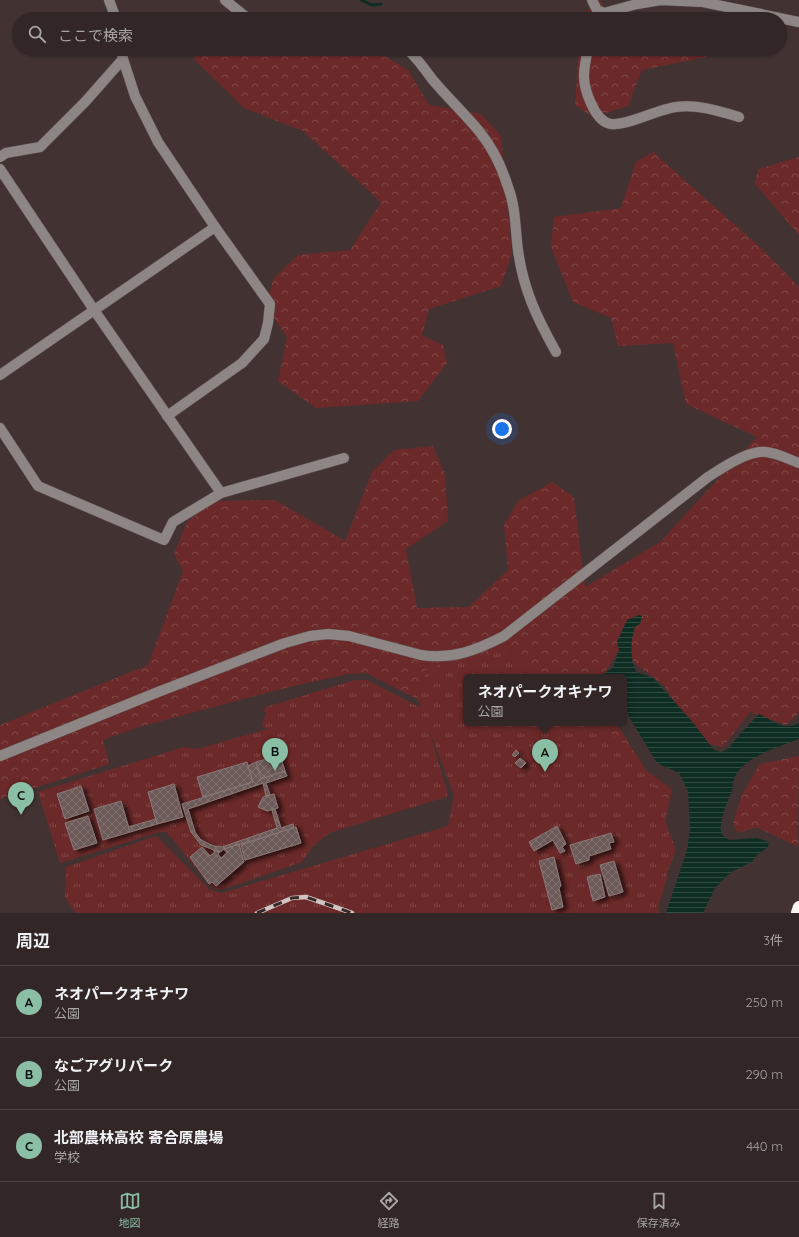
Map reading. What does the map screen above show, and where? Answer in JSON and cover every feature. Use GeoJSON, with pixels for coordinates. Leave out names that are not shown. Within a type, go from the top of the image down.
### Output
{"type":"FeatureCollection","features":[{"type":"Feature","properties":{"kind":"highway"},"geometry":{"type":"LineString","coordinates":[[797,913],[799,908]]}},
{"type":"Feature","properties":{"kind":"street"},"geometry":{"type":"LineString","coordinates":[[109,0],[113,12]]}},
{"type":"Feature","properties":{"kind":"street"},"geometry":{"type":"LineString","coordinates":[[225,0],[241,12]]}},
{"type":"Feature","properties":{"kind":"street"},"geometry":{"type":"LineString","coordinates":[[592,0],[595,12]]}},
{"type":"Feature","properties":{"kind":"street"},"geometry":{"type":"LineString","coordinates":[[608,12],[637,4],[660,0],[702,2],[747,12]]}},
{"type":"Feature","properties":{"kind":"street"},"geometry":{"type":"LineString","coordinates":[[787,20],[799,22]]}},
{"type":"Feature","properties":{"kind":"street"},"geometry":{"type":"LineString","coordinates":[[0,157],[6,154],[40,147],[85,102],[120,56]]}},
{"type":"Feature","properties":{"kind":"street"},"geometry":{"type":"LineString","coordinates":[[123,56],[135,96],[158,142],[215,227],[270,304],[264,340],[242,363],[168,416]]}},
{"type":"Feature","properties":{"kind":"street"},"geometry":{"type":"LineString","coordinates":[[415,56],[432,79],[480,132],[494,154],[509,187],[514,206],[518,250],[522,273],[531,303],[556,352]]}},
{"type":"Feature","properties":{"kind":"street"},"geometry":{"type":"LineString","coordinates":[[586,56],[584,65],[584,78],[591,103],[597,116],[610,124],[624,122],[677,106],[696,107],[739,117]]}},
{"type":"Feature","properties":{"kind":"street"},"geometry":{"type":"LineString","coordinates":[[0,169],[94,310],[221,493]]}},
{"type":"Feature","properties":{"kind":"street"},"geometry":{"type":"LineString","coordinates":[[0,375],[215,227]]}},
{"type":"Feature","properties":{"kind":"street"},"geometry":{"type":"LineString","coordinates":[[0,428],[38,486],[164,540],[173,522],[221,493],[344,458]]}},
{"type":"Feature","properties":{"kind":"street"},"geometry":{"type":"LineString","coordinates":[[0,756],[158,692],[286,643],[310,636],[328,634],[349,636],[432,657],[446,657],[470,651],[504,636],[708,477],[732,462],[751,454],[765,452],[799,463]]}},
{"type":"Feature","properties":{"kind":"green space"},"geometry":{"type":"Polygon","coordinates":[[[591,0],[600,0],[606,12],[588,12],[591,0]]]}},
{"type":"Feature","properties":{"kind":"green space"},"geometry":{"type":"Polygon","coordinates":[[[195,56],[385,56],[408,70],[429,105],[481,114],[501,136],[512,254],[501,286],[429,309],[422,335],[443,345],[447,363],[418,401],[316,408],[278,381],[287,337],[267,308],[273,279],[298,255],[350,250],[381,202],[303,131],[244,108],[194,59],[195,56]]]}},
{"type":"Feature","properties":{"kind":"green space"},"geometry":{"type":"Polygon","coordinates":[[[578,56],[710,56],[642,70],[628,106],[593,117],[575,105],[578,56]]]}},
{"type":"Feature","properties":{"kind":"green space"},"geometry":{"type":"Polygon","coordinates":[[[653,152],[761,248],[799,287],[799,713],[786,725],[750,712],[723,747],[700,742],[664,685],[618,651],[604,674],[463,674],[463,726],[618,726],[646,770],[672,790],[665,821],[676,850],[652,913],[477,819],[427,704],[366,673],[348,674],[289,687],[139,727],[103,740],[109,764],[0,799],[0,725],[148,665],[183,571],[174,554],[187,522],[213,501],[275,500],[345,541],[372,472],[394,450],[433,446],[445,474],[448,521],[406,549],[417,608],[469,607],[508,570],[504,525],[518,501],[552,482],[574,497],[585,587],[660,542],[757,437],[686,404],[673,343],[618,346],[611,318],[573,302],[551,247],[554,217],[621,208],[636,162],[653,152]]]}},
{"type":"Feature","properties":{"kind":"green space"},"geometry":{"type":"Polygon","coordinates":[[[799,157],[799,235],[755,184],[758,169],[799,157]]]}},
{"type":"Feature","properties":{"kind":"green space"},"geometry":{"type":"Polygon","coordinates":[[[509,650],[538,674],[463,674],[463,726],[603,726],[629,748],[663,798],[669,847],[667,877],[658,907],[659,913],[76,913],[65,897],[66,867],[156,836],[210,890],[222,893],[448,826],[454,795],[428,727],[448,794],[446,797],[329,833],[312,847],[302,862],[221,890],[212,888],[166,832],[159,832],[60,863],[38,792],[184,747],[197,749],[267,729],[262,726],[266,712],[263,711],[266,707],[355,680],[367,680],[421,708],[417,696],[427,670],[444,663],[509,650]]]}},
{"type":"Feature","properties":{"kind":"green space"},"geometry":{"type":"Polygon","coordinates":[[[799,756],[798,847],[756,827],[738,833],[733,824],[742,794],[760,764],[799,756]]]}},
{"type":"Feature","properties":{"kind":"shaded area"},"geometry":{"type":"Polygon","coordinates":[[[639,615],[642,616],[640,624],[635,627],[633,632],[632,655],[636,672],[653,678],[690,719],[714,750],[721,752],[728,749],[759,714],[778,724],[788,726],[799,723],[799,739],[762,754],[738,771],[734,779],[733,788],[722,818],[722,834],[729,840],[757,838],[769,842],[768,847],[757,855],[752,862],[731,872],[715,888],[703,913],[666,913],[687,850],[690,830],[688,791],[679,773],[657,763],[631,720],[627,712],[627,674],[603,674],[613,668],[619,650],[617,642],[627,620],[639,615]]]}},
{"type":"Feature","properties":{"kind":"building"},"geometry":{"type":"Polygon","coordinates":[[[516,750],[519,753],[515,757],[512,755],[516,750]]]}},
{"type":"Feature","properties":{"kind":"building"},"geometry":{"type":"Polygon","coordinates":[[[280,755],[285,771],[261,779],[256,762],[280,755]]]}},
{"type":"Feature","properties":{"kind":"building"},"geometry":{"type":"Polygon","coordinates":[[[520,758],[526,763],[521,768],[515,763],[520,758]]]}},
{"type":"Feature","properties":{"kind":"building"},"geometry":{"type":"Polygon","coordinates":[[[247,762],[253,782],[203,797],[197,777],[247,762]]]}},
{"type":"Feature","properties":{"kind":"building"},"geometry":{"type":"Polygon","coordinates":[[[256,762],[261,779],[285,771],[287,776],[266,783],[270,795],[266,796],[263,783],[188,809],[195,832],[200,839],[207,843],[222,847],[277,828],[272,810],[275,809],[281,828],[293,824],[294,828],[224,849],[220,852],[201,845],[191,832],[182,804],[253,782],[248,766],[256,762]]]}},
{"type":"Feature","properties":{"kind":"building"},"geometry":{"type":"Polygon","coordinates":[[[174,784],[183,817],[157,824],[148,792],[174,784]]]}},
{"type":"Feature","properties":{"kind":"building"},"geometry":{"type":"Polygon","coordinates":[[[81,786],[89,811],[65,819],[57,794],[81,786]]]}},
{"type":"Feature","properties":{"kind":"building"},"geometry":{"type":"Polygon","coordinates":[[[274,794],[278,808],[267,811],[258,807],[263,797],[274,794]]]}},
{"type":"Feature","properties":{"kind":"building"},"geometry":{"type":"Polygon","coordinates":[[[121,801],[130,832],[103,840],[94,809],[121,801]]]}},
{"type":"Feature","properties":{"kind":"building"},"geometry":{"type":"Polygon","coordinates":[[[88,816],[97,843],[74,850],[65,823],[88,816]]]}},
{"type":"Feature","properties":{"kind":"building"},"geometry":{"type":"Polygon","coordinates":[[[156,819],[157,824],[130,832],[128,827],[156,819]]]}},
{"type":"Feature","properties":{"kind":"building"},"geometry":{"type":"Polygon","coordinates":[[[557,826],[566,844],[562,847],[565,851],[560,853],[553,840],[534,851],[529,842],[557,826]]]}},
{"type":"Feature","properties":{"kind":"building"},"geometry":{"type":"Polygon","coordinates":[[[296,827],[301,843],[245,860],[241,845],[296,827]]]}},
{"type":"Feature","properties":{"kind":"building"},"geometry":{"type":"Polygon","coordinates":[[[611,833],[614,842],[609,843],[611,849],[589,856],[589,860],[576,864],[570,845],[611,833]]]}},
{"type":"Feature","properties":{"kind":"building"},"geometry":{"type":"Polygon","coordinates":[[[239,844],[244,862],[216,886],[212,882],[209,884],[190,857],[202,847],[210,856],[215,852],[213,850],[220,852],[218,854],[221,858],[227,853],[224,849],[239,844]]]}},
{"type":"Feature","properties":{"kind":"building"},"geometry":{"type":"Polygon","coordinates":[[[554,857],[561,886],[559,888],[563,907],[552,910],[539,861],[554,857]]]}},
{"type":"Feature","properties":{"kind":"building"},"geometry":{"type":"Polygon","coordinates":[[[614,861],[623,892],[609,896],[600,865],[614,861]]]}},
{"type":"Feature","properties":{"kind":"building"},"geometry":{"type":"Polygon","coordinates":[[[600,874],[605,897],[593,901],[587,877],[600,874]]]}},
{"type":"Feature","properties":{"kind":"waterway"},"geometry":{"type":"LineString","coordinates":[[361,0],[372,5],[381,4]]}},
{"type":"Feature","properties":{"kind":"railway"},"geometry":{"type":"LineString","coordinates":[[257,913],[292,898],[306,897],[352,913]]}},
{"type":"Feature","properties":{"kind":"place","name":"なごアグリパーク"},"geometry":{"type":"Point","coordinates":[275,771]}},
{"type":"Feature","properties":{"kind":"place","name":"ネオパークオキナワ"},"geometry":{"type":"Point","coordinates":[545,772]}},
{"type":"Feature","properties":{"kind":"place","name":"北部農林高校 寄合原農場"},"geometry":{"type":"Point","coordinates":[21,815]}}]}
